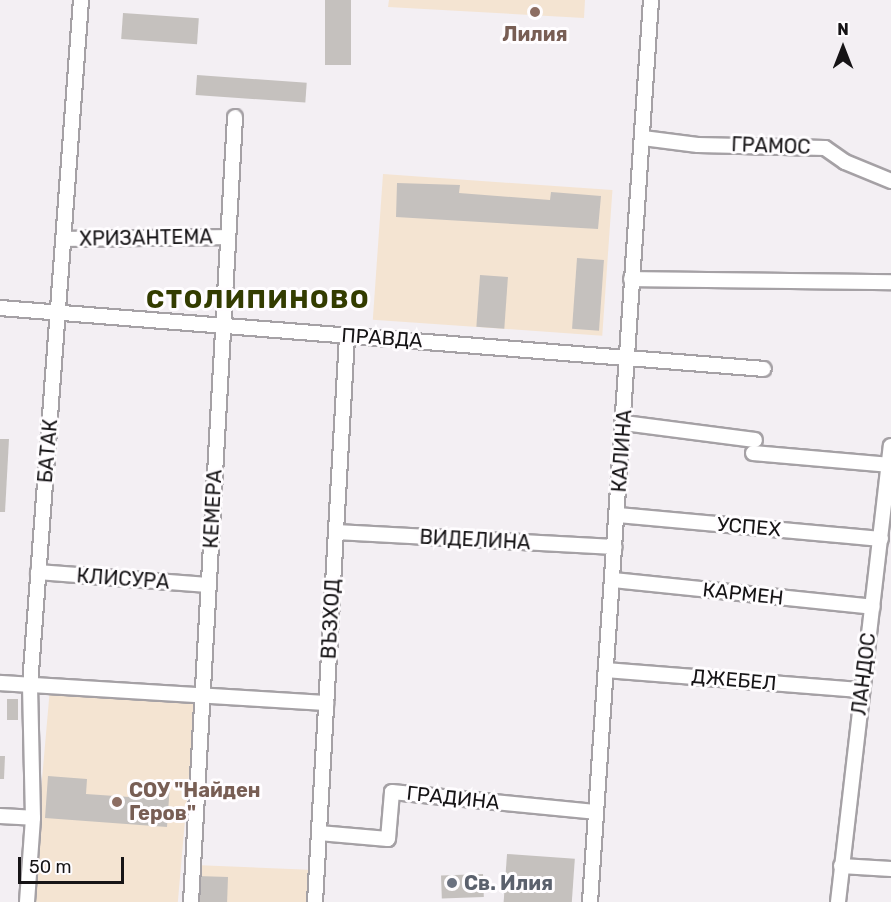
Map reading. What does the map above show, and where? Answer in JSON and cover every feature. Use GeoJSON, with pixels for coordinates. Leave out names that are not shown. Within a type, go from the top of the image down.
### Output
{"type":"FeatureCollection","features":[{"type":"Feature","properties":{"kind":"street","name":"БАТАК"},"geometry":{"type":"LineString","coordinates":[[27,902],[33,818],[30,685],[81,0]]}},
{"type":"Feature","properties":{"kind":"street","name":"КАЛИНА"},"geometry":{"type":"LineString","coordinates":[[590,902],[629,356],[631,279],[643,138],[651,0]]}},
{"type":"Feature","properties":{"kind":"street","name":"КЕМЕРА"},"geometry":{"type":"LineString","coordinates":[[190,902],[235,117]]}},
{"type":"Feature","properties":{"kind":"street","name":"ГРАМОС"},"geometry":{"type":"LineString","coordinates":[[643,138],[698,145],[825,148],[845,162],[891,181]]}},
{"type":"Feature","properties":{"kind":"street","name":"ХРИЗАНТЕМА"},"geometry":{"type":"LineString","coordinates":[[64,239],[228,237]]}},
{"type":"Feature","properties":{"kind":"street"},"geometry":{"type":"LineString","coordinates":[[631,279],[891,282]]}},
{"type":"Feature","properties":{"kind":"street","name":"ПРАВДА"},"geometry":{"type":"LineString","coordinates":[[0,308],[223,328],[629,356],[764,369]]}},
{"type":"Feature","properties":{"kind":"street","name":"ВЪЗХОД"},"geometry":{"type":"LineString","coordinates":[[315,902],[347,336]]}},
{"type":"Feature","properties":{"kind":"street"},"geometry":{"type":"LineString","coordinates":[[624,423],[754,447],[890,465]]}},
{"type":"Feature","properties":{"kind":"street","name":"ЛАНДОС"},"geometry":{"type":"LineString","coordinates":[[838,902],[873,607],[885,572],[881,539],[891,446]]}},
{"type":"Feature","properties":{"kind":"street","name":"УСПЕХ"},"geometry":{"type":"LineString","coordinates":[[618,515],[881,539]]}},
{"type":"Feature","properties":{"kind":"street","name":"ВИДЕЛИНА"},"geometry":{"type":"LineString","coordinates":[[336,532],[615,547]]}},
{"type":"Feature","properties":{"kind":"street","name":"КЛИСУРА"},"geometry":{"type":"LineString","coordinates":[[38,572],[208,585]]}},
{"type":"Feature","properties":{"kind":"street","name":"КАРМЕН"},"geometry":{"type":"LineString","coordinates":[[613,580],[873,607]]}},
{"type":"Feature","properties":{"kind":"street","name":"ДЖЕБЕЛ"},"geometry":{"type":"LineString","coordinates":[[606,670],[862,690]]}},
{"type":"Feature","properties":{"kind":"street"},"geometry":{"type":"LineString","coordinates":[[0,683],[326,703]]}},
{"type":"Feature","properties":{"kind":"street","name":"ГРАДИНА"},"geometry":{"type":"LineString","coordinates":[[319,832],[388,839],[392,792],[595,812]]}},
{"type":"Feature","properties":{"kind":"street"},"geometry":{"type":"LineString","coordinates":[[0,816],[33,818]]}},
{"type":"Feature","properties":{"kind":"street"},"geometry":{"type":"LineString","coordinates":[[841,866],[891,869]]}},
{"type":"Feature","properties":{"kind":"shaded area","name":"Лилия"},"geometry":{"type":"Polygon","coordinates":[[[389,0],[585,0],[584,18],[388,7],[389,0]]]}},
{"type":"Feature","properties":{"kind":"shaded area"},"geometry":{"type":"Polygon","coordinates":[[[383,174],[612,190],[602,336],[373,320],[383,174]]]}},
{"type":"Feature","properties":{"kind":"shaded area","name":"СОУ \"Найден Геров\""},"geometry":{"type":"Polygon","coordinates":[[[50,688],[195,701],[178,902],[31,901],[50,688]]]}},
{"type":"Feature","properties":{"kind":"shaded area"},"geometry":{"type":"Polygon","coordinates":[[[195,865],[315,870],[313,902],[193,902],[195,865]]]}},
{"type":"Feature","properties":{"kind":"building"},"geometry":{"type":"Polygon","coordinates":[[[325,0],[351,0],[351,65],[325,65],[325,0]]]}},
{"type":"Feature","properties":{"kind":"building"},"geometry":{"type":"Polygon","coordinates":[[[123,13],[199,18],[197,44],[121,39],[123,13]]]}},
{"type":"Feature","properties":{"kind":"building"},"geometry":{"type":"Polygon","coordinates":[[[197,75],[307,83],[305,103],[196,95],[197,75]]]}},
{"type":"Feature","properties":{"kind":"building"},"geometry":{"type":"Polygon","coordinates":[[[397,183],[460,185],[459,193],[550,200],[551,192],[601,196],[598,229],[396,217],[397,183]]]}},
{"type":"Feature","properties":{"kind":"building"},"geometry":{"type":"Polygon","coordinates":[[[577,258],[604,260],[599,331],[572,329],[577,258]]]}},
{"type":"Feature","properties":{"kind":"building"},"geometry":{"type":"Polygon","coordinates":[[[480,275],[508,277],[504,329],[476,327],[480,275]]]}},
{"type":"Feature","properties":{"kind":"building"},"geometry":{"type":"Polygon","coordinates":[[[0,439],[9,439],[5,512],[0,512],[0,439]]]}},
{"type":"Feature","properties":{"kind":"building"},"geometry":{"type":"Polygon","coordinates":[[[7,699],[18,699],[18,720],[7,720],[7,699]]]}},
{"type":"Feature","properties":{"kind":"building"},"geometry":{"type":"Polygon","coordinates":[[[0,756],[5,756],[4,779],[0,779],[0,756]]]}},
{"type":"Feature","properties":{"kind":"building"},"geometry":{"type":"Polygon","coordinates":[[[48,776],[87,779],[86,794],[144,798],[145,782],[170,784],[167,827],[45,818],[48,776]]]}},
{"type":"Feature","properties":{"kind":"building"},"geometry":{"type":"Polygon","coordinates":[[[507,854],[575,859],[572,902],[504,902],[507,854]]]}},
{"type":"Feature","properties":{"kind":"building"},"geometry":{"type":"Polygon","coordinates":[[[483,874],[484,897],[442,898],[441,875],[483,874]]]}},
{"type":"Feature","properties":{"kind":"building"},"geometry":{"type":"Polygon","coordinates":[[[197,876],[228,877],[227,902],[196,902],[197,876]]]}},
{"type":"Feature","properties":{"kind":"place","name":"Лилия"},"geometry":{"type":"Point","coordinates":[535,12]}},
{"type":"Feature","properties":{"kind":"place","name":"СОУ \"Найден Геров\""},"geometry":{"type":"Point","coordinates":[117,802]}},
{"type":"Feature","properties":{"kind":"place","name":"Св. Илия"},"geometry":{"type":"Point","coordinates":[452,883]}},
{"type":"Feature","properties":{"kind":"district","name":"СТОЛИПИНОВО"},"geometry":{"type":"Point","coordinates":[258,300]}}]}
